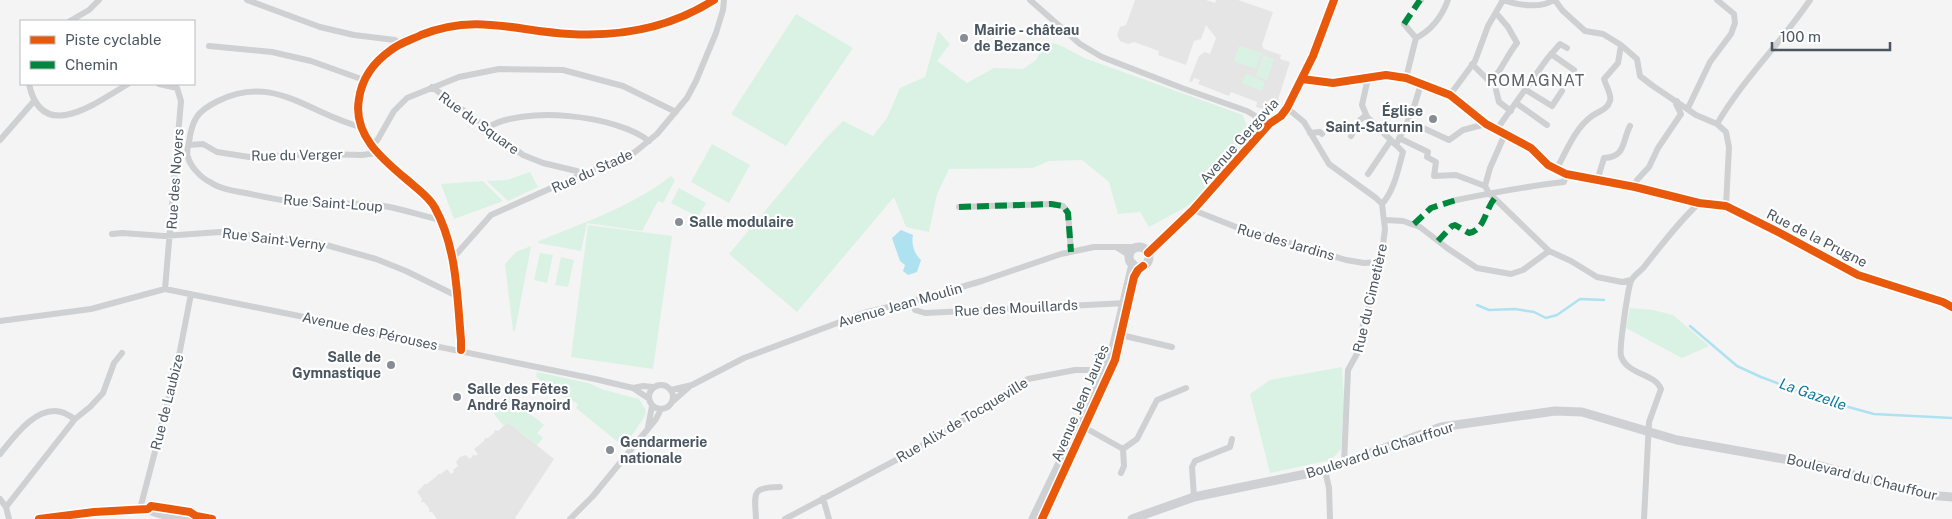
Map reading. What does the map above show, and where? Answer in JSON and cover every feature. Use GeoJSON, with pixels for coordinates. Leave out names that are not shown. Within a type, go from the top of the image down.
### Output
{"type":"FeatureCollection","features":[{"type":"Feature","properties":{"kind":"main road","name":"Avenue Gergovia"},"geometry":{"type":"LineString","coordinates":[[1148,253],[1191,212],[1269,124],[1281,116],[1287,108],[1313,56],[1334,0]]}},
{"type":"Feature","properties":{"kind":"main road"},"geometry":{"type":"LineString","coordinates":[[1136,248],[1144,248],[1148,253],[1148,260],[1143,266],[1137,267],[1131,260],[1136,248]]}},
{"type":"Feature","properties":{"kind":"main road","name":"Avenue Jean Jaurès"},"geometry":{"type":"LineString","coordinates":[[1105,375],[1115,360],[1121,335],[1131,260]]}},
{"type":"Feature","properties":{"kind":"main road","name":"Avenue Jean Jaurès"},"geometry":{"type":"LineString","coordinates":[[1044,518],[1105,375],[1134,277],[1143,266]]}},
{"type":"Feature","properties":{"kind":"main road","name":"Boulevard du Chauffour"},"geometry":{"type":"LineString","coordinates":[[1138,518],[1194,497],[1324,470],[1441,427],[1555,411],[1582,412],[1676,440],[1818,464],[1927,495],[1952,497]]}},
{"type":"Feature","properties":{"kind":"main road","name":"Avenue Jean Jaurès"},"geometry":{"type":"LineString","coordinates":[[1033,519],[1082,426]]}},
{"type":"Feature","properties":{"kind":"main road"},"geometry":{"type":"LineString","coordinates":[[39,519],[94,512],[144,509],[151,506],[190,512],[205,518]]}},
{"type":"Feature","properties":{"kind":"street"},"geometry":{"type":"LineString","coordinates":[[72,20],[89,10],[99,0]]}},
{"type":"Feature","properties":{"kind":"street"},"geometry":{"type":"LineString","coordinates":[[247,0],[320,27],[354,35],[395,40],[400,44]]}},
{"type":"Feature","properties":{"kind":"street"},"geometry":{"type":"LineString","coordinates":[[461,350],[452,258],[447,234],[441,220],[429,198],[377,153],[361,127],[358,102],[364,80],[376,62],[400,44],[437,29],[470,23],[499,24],[568,34],[607,35],[628,33],[664,24],[714,0]]}},
{"type":"Feature","properties":{"kind":"street","name":"Rue du Stade"},"geometry":{"type":"LineString","coordinates":[[452,258],[492,215],[585,173],[615,162],[635,152],[657,134],[687,98],[696,81],[716,33],[724,0]]}},
{"type":"Feature","properties":{"kind":"street"},"geometry":{"type":"LineString","coordinates":[[1030,0],[1080,44],[1102,57],[1247,111],[1269,124]]}},
{"type":"Feature","properties":{"kind":"street"},"geometry":{"type":"LineString","coordinates":[[1406,78],[1416,38],[1434,24],[1443,13],[1448,0]]}},
{"type":"Feature","properties":{"kind":"street"},"geometry":{"type":"LineString","coordinates":[[1450,95],[1472,64],[1504,0],[1511,3],[1536,5],[1548,4],[1554,0],[1562,10],[1585,30],[1603,34],[1637,58],[1640,76],[1696,114],[1717,124],[1726,132],[1728,138],[1726,206]]}},
{"type":"Feature","properties":{"kind":"street"},"geometry":{"type":"LineString","coordinates":[[1688,108],[1710,62],[1730,34],[1735,23],[1734,14],[1717,0]]}},
{"type":"Feature","properties":{"kind":"street"},"geometry":{"type":"LineString","coordinates":[[1717,124],[1739,90],[1810,0]]}},
{"type":"Feature","properties":{"kind":"street"},"geometry":{"type":"LineString","coordinates":[[1472,64],[1487,79],[1494,78],[1517,43],[1508,27],[1496,13]]}},
{"type":"Feature","properties":{"kind":"street"},"geometry":{"type":"LineString","coordinates":[[1404,24],[1416,38]]}},
{"type":"Feature","properties":{"kind":"street"},"geometry":{"type":"LineString","coordinates":[[1497,129],[1549,56],[1560,44],[1567,48]]}},
{"type":"Feature","properties":{"kind":"street"},"geometry":{"type":"LineString","coordinates":[[1556,170],[1578,131],[1591,116],[1605,108],[1610,101],[1604,79],[1618,63],[1621,45]]}},
{"type":"Feature","properties":{"kind":"street"},"geometry":{"type":"LineString","coordinates":[[209,46],[272,52],[311,61],[364,80]]}},
{"type":"Feature","properties":{"kind":"street"},"geometry":{"type":"LineString","coordinates":[[1549,56],[1574,70]]}},
{"type":"Feature","properties":{"kind":"street"},"geometry":{"type":"LineString","coordinates":[[372,146],[400,103],[407,98],[459,77],[499,69],[563,70],[623,86],[676,112]]}},
{"type":"Feature","properties":{"kind":"street","name":"Rue de la Prugne"},"geometry":{"type":"LineString","coordinates":[[1302,79],[1333,84],[1386,75],[1406,78],[1450,95],[1486,124],[1531,148],[1548,166],[1556,170],[1566,174],[1636,187],[1699,203],[1726,206],[1858,275],[1943,302],[1952,307]]}},
{"type":"Feature","properties":{"kind":"street"},"geometry":{"type":"LineString","coordinates":[[1287,108],[1304,122],[1329,164],[1382,204],[1396,178],[1403,152],[1396,141],[1367,116],[1362,105],[1368,78]]}},
{"type":"Feature","properties":{"kind":"street"},"geometry":{"type":"LineString","coordinates":[[1368,174],[1396,141],[1408,121],[1421,84]]}},
{"type":"Feature","properties":{"kind":"street"},"geometry":{"type":"LineString","coordinates":[[29,85],[34,101],[40,108],[49,114],[60,116],[71,115],[126,85]]}},
{"type":"Feature","properties":{"kind":"street","name":"Rue des Noyers"},"geometry":{"type":"LineString","coordinates":[[164,85],[177,88],[181,101],[165,289]]}},
{"type":"Feature","properties":{"kind":"street","name":"Rue du Square"},"geometry":{"type":"LineString","coordinates":[[432,87],[523,155],[543,163],[585,173]]}},
{"type":"Feature","properties":{"kind":"street"},"geometry":{"type":"LineString","coordinates":[[176,156],[187,156],[192,124],[204,108],[233,94],[248,91],[261,90],[276,94],[318,109],[346,123],[361,127]]}},
{"type":"Feature","properties":{"kind":"street"},"geometry":{"type":"LineString","coordinates":[[1496,90],[1499,102],[1511,111]]}},
{"type":"Feature","properties":{"kind":"street"},"geometry":{"type":"LineString","coordinates":[[1526,90],[1552,106],[1562,91]]}},
{"type":"Feature","properties":{"kind":"street"},"geometry":{"type":"LineString","coordinates":[[0,140],[34,101]]}},
{"type":"Feature","properties":{"kind":"street"},"geometry":{"type":"LineString","coordinates":[[1636,187],[1637,180],[1649,167],[1658,148],[1682,114],[1676,101]]}},
{"type":"Feature","properties":{"kind":"street"},"geometry":{"type":"LineString","coordinates":[[1516,103],[1547,125]]}},
{"type":"Feature","properties":{"kind":"street"},"geometry":{"type":"LineString","coordinates":[[487,128],[506,119],[545,115],[566,116],[592,119],[617,126],[641,135],[649,141]]}},
{"type":"Feature","properties":{"kind":"street"},"geometry":{"type":"LineString","coordinates":[[1351,136],[1360,120],[1367,116]]}},
{"type":"Feature","properties":{"kind":"street"},"geometry":{"type":"LineString","coordinates":[[1408,121],[1450,140],[1463,130],[1486,124]]}},
{"type":"Feature","properties":{"kind":"street"},"geometry":{"type":"LineString","coordinates":[[1597,181],[1604,158],[1613,157],[1620,151],[1630,126]]}},
{"type":"Feature","properties":{"kind":"street"},"geometry":{"type":"LineString","coordinates":[[1310,133],[1320,132],[1322,134]]}},
{"type":"Feature","properties":{"kind":"street"},"geometry":{"type":"LineString","coordinates":[[1485,186],[1490,168],[1505,134]]}},
{"type":"Feature","properties":{"kind":"street"},"geometry":{"type":"LineString","coordinates":[[1396,141],[1428,152],[1427,158],[1436,162],[1434,176],[1456,175],[1485,186],[1489,193],[1549,251],[1571,261],[1597,277],[1622,282],[1631,280]]}},
{"type":"Feature","properties":{"kind":"street","name":"Rue du Verger"},"geometry":{"type":"LineString","coordinates":[[189,144],[203,144],[217,152],[249,157],[321,154],[362,155],[377,153]]}},
{"type":"Feature","properties":{"kind":"street","name":"Rue Saint-Loup"},"geometry":{"type":"LineString","coordinates":[[187,156],[193,166],[209,182],[230,190],[304,203],[372,204],[441,220]]}},
{"type":"Feature","properties":{"kind":"street"},"geometry":{"type":"LineString","coordinates":[[1456,200],[1564,182],[1566,174]]}},
{"type":"Feature","properties":{"kind":"street"},"geometry":{"type":"LineString","coordinates":[[1644,519],[1649,422],[1661,390],[1660,386],[1633,370],[1621,356],[1621,337],[1631,280],[1670,233],[1699,203]]}},
{"type":"Feature","properties":{"kind":"street"},"geometry":{"type":"LineString","coordinates":[[959,207],[1051,204],[1062,206],[1068,213],[1071,252]]}},
{"type":"Feature","properties":{"kind":"street","name":"Rue du Cimetière"},"geometry":{"type":"LineString","coordinates":[[1344,463],[1348,370],[1358,352],[1363,325],[1380,262],[1385,220],[1382,204]]}},
{"type":"Feature","properties":{"kind":"street","name":"Rue des Jardins"},"geometry":{"type":"LineString","coordinates":[[1191,212],[1346,260],[1364,263],[1380,262]]}},
{"type":"Feature","properties":{"kind":"street"},"geometry":{"type":"LineString","coordinates":[[1385,220],[1403,221],[1420,227],[1446,248],[1477,268],[1511,274],[1523,270],[1549,251]]}},
{"type":"Feature","properties":{"kind":"street","name":"Rue Saint-Verny"},"geometry":{"type":"LineString","coordinates":[[112,234],[170,235],[220,232],[319,243],[376,259],[406,271],[457,296]]}},
{"type":"Feature","properties":{"kind":"street"},"geometry":{"type":"LineString","coordinates":[[1115,246],[1131,260]]}},
{"type":"Feature","properties":{"kind":"street","name":"Avenue Jean Moulin"},"geometry":{"type":"LineString","coordinates":[[671,390],[692,384],[744,358],[864,313],[982,281],[1071,252],[1094,247],[1136,248]]}},
{"type":"Feature","properties":{"kind":"street"},"geometry":{"type":"LineString","coordinates":[[0,321],[91,309],[165,289]]}},
{"type":"Feature","properties":{"kind":"street","name":"Avenue des Pérouses"},"geometry":{"type":"LineString","coordinates":[[165,289],[319,320],[328,324],[409,341],[461,350],[633,388],[648,398]]}},
{"type":"Feature","properties":{"kind":"street","name":"Rue de Laubize"},"geometry":{"type":"LineString","coordinates":[[144,509],[176,371],[191,294]]}},
{"type":"Feature","properties":{"kind":"street","name":"Rue des Mouillards"},"geometry":{"type":"LineString","coordinates":[[913,301],[915,310],[925,313],[1126,302]]}},
{"type":"Feature","properties":{"kind":"street"},"geometry":{"type":"LineString","coordinates":[[1121,335],[1172,348]]}},
{"type":"Feature","properties":{"kind":"street"},"geometry":{"type":"LineString","coordinates":[[6,506],[75,419],[90,407],[102,393],[114,363],[122,353]]}},
{"type":"Feature","properties":{"kind":"street","name":"Rue Alix de Tocqueville"},"geometry":{"type":"LineString","coordinates":[[785,519],[915,450],[1028,379],[1075,370],[1089,370],[1105,375]]}},
{"type":"Feature","properties":{"kind":"street"},"geometry":{"type":"LineString","coordinates":[[570,519],[593,496],[647,429],[661,409],[670,406],[673,396],[668,387],[660,384],[653,387],[648,398],[652,406],[647,429]]}},
{"type":"Feature","properties":{"kind":"street","name":"Avenue Jean Moulin"},"geometry":{"type":"LineString","coordinates":[[672,402],[692,384]]}},
{"type":"Feature","properties":{"kind":"street","name":"Avenue des Pérouses"},"geometry":{"type":"LineString","coordinates":[[633,388],[653,387]]}},
{"type":"Feature","properties":{"kind":"street"},"geometry":{"type":"LineString","coordinates":[[1124,449],[1137,439],[1157,400],[1186,388]]}},
{"type":"Feature","properties":{"kind":"street"},"geometry":{"type":"LineString","coordinates":[[652,406],[661,409]]}},
{"type":"Feature","properties":{"kind":"street"},"geometry":{"type":"LineString","coordinates":[[0,454],[23,427],[38,416],[54,411],[63,412],[75,419]]}},
{"type":"Feature","properties":{"kind":"street"},"geometry":{"type":"LineString","coordinates":[[1082,426],[1124,449]]}},
{"type":"Feature","properties":{"kind":"street"},"geometry":{"type":"LineString","coordinates":[[1194,497],[1192,467],[1195,461],[1224,451],[1230,447],[1232,439]]}},
{"type":"Feature","properties":{"kind":"street"},"geometry":{"type":"LineString","coordinates":[[1121,473],[1124,466],[1124,449]]}},
{"type":"Feature","properties":{"kind":"street"},"geometry":{"type":"LineString","coordinates":[[1324,470],[1329,488],[1330,519]]}},
{"type":"Feature","properties":{"kind":"street"},"geometry":{"type":"LineString","coordinates":[[756,519],[755,495],[763,487],[780,486]]}},
{"type":"Feature","properties":{"kind":"street"},"geometry":{"type":"LineString","coordinates":[[0,498],[6,506],[9,519]]}},
{"type":"Feature","properties":{"kind":"street"},"geometry":{"type":"LineString","coordinates":[[823,498],[829,519]]}},
{"type":"Feature","properties":{"kind":"shaded area"},"geometry":{"type":"Polygon","coordinates":[[[1135,0],[1206,0],[1215,3],[1216,0],[1238,0],[1273,12],[1262,45],[1264,49],[1281,55],[1280,59],[1290,62],[1275,109],[1268,106],[1266,110],[1256,107],[1257,102],[1231,92],[1229,96],[1198,84],[1200,80],[1194,78],[1192,82],[1189,81],[1199,56],[1205,52],[1210,54],[1216,38],[1206,25],[1201,39],[1194,41],[1186,65],[1158,55],[1159,51],[1134,42],[1128,44],[1120,41],[1117,35],[1120,27],[1126,25],[1135,0]]]}},
{"type":"Feature","properties":{"kind":"shaded area"},"geometry":{"type":"Polygon","coordinates":[[[508,422],[554,459],[515,518],[517,519],[437,519],[432,512],[429,512],[429,508],[424,502],[421,502],[422,499],[417,492],[424,484],[427,484],[447,469],[451,474],[454,472],[453,470],[458,466],[456,462],[460,457],[466,455],[470,459],[474,454],[475,456],[478,454],[474,449],[485,438],[494,433],[495,430],[498,431],[508,422]]]}},
{"type":"Feature","properties":{"kind":"green space"},"geometry":{"type":"Polygon","coordinates":[[[796,14],[853,48],[786,146],[731,114],[796,14]]]}},
{"type":"Feature","properties":{"kind":"green space"},"geometry":{"type":"Polygon","coordinates":[[[938,31],[950,44],[937,61],[967,83],[994,68],[1023,69],[1036,60],[1046,41],[1062,46],[1084,58],[1243,115],[1250,137],[1200,197],[1149,227],[1140,212],[1118,214],[1109,182],[1082,160],[1049,161],[1033,168],[949,169],[937,194],[929,232],[906,227],[894,197],[797,312],[729,254],[826,138],[843,121],[873,136],[887,118],[900,88],[925,77],[938,31]]]}},
{"type":"Feature","properties":{"kind":"green space"},"geometry":{"type":"Polygon","coordinates":[[[1239,46],[1262,53],[1256,69],[1234,61],[1239,46]]]}},
{"type":"Feature","properties":{"kind":"green space"},"geometry":{"type":"Polygon","coordinates":[[[1263,55],[1274,59],[1267,80],[1256,76],[1263,55]]]}},
{"type":"Feature","properties":{"kind":"green space"},"geometry":{"type":"Polygon","coordinates":[[[1246,74],[1265,82],[1262,91],[1242,83],[1246,74]]]}},
{"type":"Feature","properties":{"kind":"green space"},"geometry":{"type":"Polygon","coordinates":[[[712,144],[750,165],[729,203],[691,182],[712,144]]]}},
{"type":"Feature","properties":{"kind":"green space"},"geometry":{"type":"Polygon","coordinates":[[[530,172],[538,187],[508,201],[487,181],[507,180],[530,172]]]}},
{"type":"Feature","properties":{"kind":"green space"},"geometry":{"type":"Polygon","coordinates":[[[671,176],[675,180],[663,203],[658,201],[642,231],[587,223],[581,251],[538,243],[640,197],[671,176]]]}},
{"type":"Feature","properties":{"kind":"green space"},"geometry":{"type":"Polygon","coordinates":[[[483,181],[503,201],[454,219],[441,184],[483,181]]]}},
{"type":"Feature","properties":{"kind":"green space"},"geometry":{"type":"Polygon","coordinates":[[[679,188],[706,203],[698,217],[671,203],[679,188]]]}},
{"type":"Feature","properties":{"kind":"green space"},"geometry":{"type":"Polygon","coordinates":[[[588,225],[672,236],[653,369],[571,357],[588,225]]]}},
{"type":"Feature","properties":{"kind":"green space"},"geometry":{"type":"Polygon","coordinates":[[[531,246],[515,331],[513,331],[505,264],[516,252],[531,246]]]}},
{"type":"Feature","properties":{"kind":"green space"},"geometry":{"type":"Polygon","coordinates":[[[540,253],[553,255],[547,283],[534,280],[540,253]]]}},
{"type":"Feature","properties":{"kind":"green space"},"geometry":{"type":"Polygon","coordinates":[[[561,257],[574,260],[568,287],[555,285],[561,257]]]}},
{"type":"Feature","properties":{"kind":"green space"},"geometry":{"type":"Polygon","coordinates":[[[1630,308],[1653,310],[1673,315],[1709,346],[1682,358],[1626,328],[1630,308]]]}},
{"type":"Feature","properties":{"kind":"green space"},"geometry":{"type":"Polygon","coordinates":[[[1342,367],[1344,400],[1341,449],[1331,460],[1270,473],[1250,394],[1270,380],[1342,367]]]}},
{"type":"Feature","properties":{"kind":"green space"},"geometry":{"type":"Polygon","coordinates":[[[537,372],[588,383],[604,390],[639,399],[646,410],[645,416],[624,447],[576,408],[578,404],[559,394],[536,377],[537,372]]]}},
{"type":"Feature","properties":{"kind":"green space"},"geometry":{"type":"Polygon","coordinates":[[[508,396],[544,425],[537,433],[543,438],[537,445],[508,422],[504,426],[494,414],[508,396]]]}},
{"type":"Feature","properties":{"kind":"water"},"geometry":{"type":"Polygon","coordinates":[[[901,230],[913,235],[914,248],[921,260],[917,272],[908,275],[903,271],[905,265],[900,261],[892,238],[901,230]]]}},
{"type":"Feature","properties":{"kind":"waterway","name":"La Gazelle"},"geometry":{"type":"LineString","coordinates":[[1477,305],[1489,310],[1515,309],[1534,312],[1546,318],[1557,315],[1580,299],[1604,300]]}},
{"type":"Feature","properties":{"kind":"waterway","name":"La Gazelle"},"geometry":{"type":"LineString","coordinates":[[1690,326],[1737,366],[1819,399],[1874,414],[1952,418]]}},
{"type":"Feature","properties":{"kind":"marked path"},"geometry":{"type":"LineString","coordinates":[[1404,24],[1420,0]]}},
{"type":"Feature","properties":{"kind":"marked path"},"geometry":{"type":"LineString","coordinates":[[1438,241],[1455,225],[1469,233],[1478,228],[1482,224],[1495,198]]}},
{"type":"Feature","properties":{"kind":"marked path"},"geometry":{"type":"LineString","coordinates":[[1414,224],[1431,208],[1456,200]]}},
{"type":"Feature","properties":{"kind":"marked path"},"geometry":{"type":"LineString","coordinates":[[959,207],[1051,204],[1063,206],[1068,213],[1071,252]]}},
{"type":"Feature","properties":{"kind":"cycle path"},"geometry":{"type":"LineString","coordinates":[[461,350],[455,273],[448,239],[442,223],[430,201],[373,148],[361,125],[358,113],[359,99],[363,84],[370,71],[379,60],[402,43],[421,35],[460,25],[496,25],[570,34],[608,34],[645,29],[663,24],[680,18],[714,0]]}},
{"type":"Feature","properties":{"kind":"cycle path"},"geometry":{"type":"LineString","coordinates":[[1148,253],[1193,210],[1269,124],[1281,116],[1287,108],[1313,56],[1334,0]]}},
{"type":"Feature","properties":{"kind":"cycle path"},"geometry":{"type":"LineString","coordinates":[[1302,79],[1333,83],[1386,75],[1406,78],[1450,95],[1486,124],[1531,148],[1548,165],[1566,174],[1635,187],[1699,203],[1726,206],[1858,275],[1943,302],[1952,307]]}},
{"type":"Feature","properties":{"kind":"cycle path"},"geometry":{"type":"LineString","coordinates":[[1042,519],[1115,360],[1134,277],[1143,266]]}},
{"type":"Feature","properties":{"kind":"cycle path"},"geometry":{"type":"LineString","coordinates":[[39,519],[94,512],[148,509],[151,506],[190,512],[196,516],[212,519]]}},
{"type":"Feature","properties":{"kind":"place","name":"Mairie - château de Bezance"},"geometry":{"type":"Point","coordinates":[964,38]}},
{"type":"Feature","properties":{"kind":"place","name":"Église Saint-Saturnin"},"geometry":{"type":"Point","coordinates":[1433,119]}},
{"type":"Feature","properties":{"kind":"place","name":"Salle modulaire"},"geometry":{"type":"Point","coordinates":[679,222]}},
{"type":"Feature","properties":{"kind":"place","name":"Salle de Gymnastique"},"geometry":{"type":"Point","coordinates":[391,365]}},
{"type":"Feature","properties":{"kind":"place","name":"Salle des Fêtes André Raynoird"},"geometry":{"type":"Point","coordinates":[457,397]}},
{"type":"Feature","properties":{"kind":"place","name":"Gendarmerie nationale"},"geometry":{"type":"Point","coordinates":[610,450]}},
{"type":"Feature","properties":{"kind":"district","name":"ROMAGNAT"},"geometry":{"type":"Point","coordinates":[1536,80]}}]}
